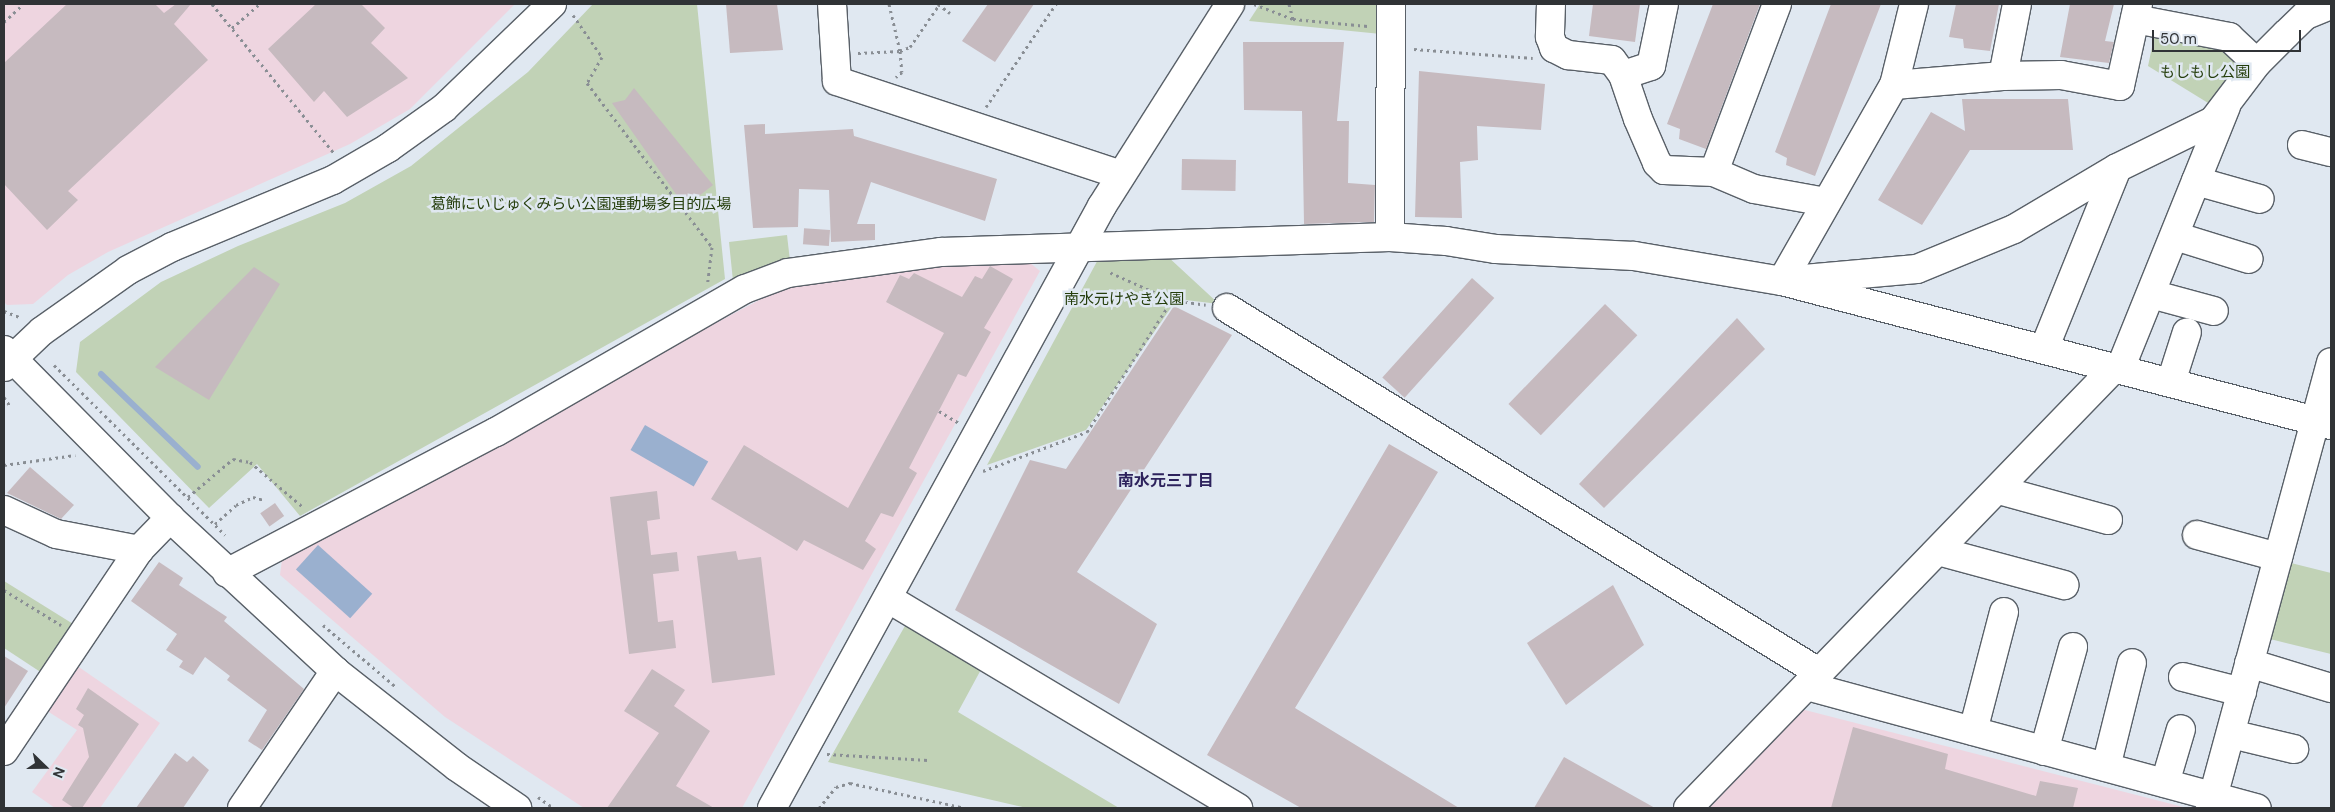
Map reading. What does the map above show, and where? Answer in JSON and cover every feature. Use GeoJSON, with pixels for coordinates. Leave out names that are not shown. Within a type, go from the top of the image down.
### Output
{"type":"FeatureCollection","features":[{"type":"Feature","properties":{"kind":"street"},"geometry":{"type":"LineString","coordinates":[[832,4],[836,81],[1121,175]]}},
{"type":"Feature","properties":{"kind":"street"},"geometry":{"type":"LineString","coordinates":[[772,808],[889,599],[1081,245],[1121,175],[1230,4]]}},
{"type":"Feature","properties":{"kind":"street"},"geometry":{"type":"LineString","coordinates":[[1551,4],[1550,37],[1554,48],[1568,55],[1612,60],[1622,75],[1657,163],[1664,170],[1714,172],[1754,189],[1826,202]]}},
{"type":"Feature","properties":{"kind":"street"},"geometry":{"type":"LineString","coordinates":[[1622,75],[1651,66],[1664,4]]}},
{"type":"Feature","properties":{"kind":"street"},"geometry":{"type":"LineString","coordinates":[[1714,172],[1777,4]]}},
{"type":"Feature","properties":{"kind":"street"},"geometry":{"type":"LineString","coordinates":[[1782,281],[1894,85],[1914,4]]}},
{"type":"Feature","properties":{"kind":"street"},"geometry":{"type":"LineString","coordinates":[[2003,76],[2017,4]]}},
{"type":"Feature","properties":{"kind":"street"},"geometry":{"type":"LineString","coordinates":[[1782,281],[1917,269],[2014,229],[2117,168],[2213,121],[2257,63],[2306,15],[2331,5]]}},
{"type":"Feature","properties":{"kind":"street"},"geometry":{"type":"LineString","coordinates":[[520,804],[457,767],[335,671],[227,573],[6,359],[128,270],[172,247],[333,180],[388,148],[444,108],[562,8]]}},
{"type":"Feature","properties":{"kind":"street"},"geometry":{"type":"LineString","coordinates":[[1894,85],[2003,76],[2061,75],[2120,86],[2136,12],[2229,37],[2257,63]]}},
{"type":"Feature","properties":{"kind":"street"},"geometry":{"type":"LineString","coordinates":[[1390,237],[1391,26]]}},
{"type":"Feature","properties":{"kind":"street"},"geometry":{"type":"LineString","coordinates":[[1688,808],[2118,368],[2151,294],[2228,101]]}},
{"type":"Feature","properties":{"kind":"street"},"geometry":{"type":"LineString","coordinates":[[2302,145],[2331,152]]}},
{"type":"Feature","properties":{"kind":"street"},"geometry":{"type":"LineString","coordinates":[[2044,349],[2117,168]]}},
{"type":"Feature","properties":{"kind":"street"},"geometry":{"type":"LineString","coordinates":[[2196,181],[2260,199]]}},
{"type":"Feature","properties":{"kind":"street"},"geometry":{"type":"LineString","coordinates":[[2174,236],[2249,259]]}},
{"type":"Feature","properties":{"kind":"street"},"geometry":{"type":"LineString","coordinates":[[227,573],[321,522],[496,432],[714,304],[788,273],[941,252],[1081,245],[1390,237],[1446,241],[1496,249],[1634,256],[1782,281],[2044,349],[2109,369],[2118,368],[2323,423]]}},
{"type":"Feature","properties":{"kind":"street"},"geometry":{"type":"LineString","coordinates":[[2151,294],[2214,311]]}},
{"type":"Feature","properties":{"kind":"street"},"geometry":{"type":"LineString","coordinates":[[1227,308],[1814,680],[1972,731],[2166,783],[2211,802],[2257,808]]}},
{"type":"Feature","properties":{"kind":"street"},"geometry":{"type":"LineString","coordinates":[[2172,382],[2188,332]]}},
{"type":"Feature","properties":{"kind":"street"},"geometry":{"type":"LineString","coordinates":[[2211,802],[2278,557],[2323,423],[2331,362]]}},
{"type":"Feature","properties":{"kind":"street"},"geometry":{"type":"LineString","coordinates":[[1999,490],[2108,520]]}},
{"type":"Feature","properties":{"kind":"street"},"geometry":{"type":"LineString","coordinates":[[4,510],[56,534],[139,550]]}},
{"type":"Feature","properties":{"kind":"street"},"geometry":{"type":"LineString","coordinates":[[4,751],[139,550],[170,518]]}},
{"type":"Feature","properties":{"kind":"street"},"geometry":{"type":"LineString","coordinates":[[2197,535],[2278,557]]}},
{"type":"Feature","properties":{"kind":"street"},"geometry":{"type":"LineString","coordinates":[[1938,551],[2064,585]]}},
{"type":"Feature","properties":{"kind":"street"},"geometry":{"type":"LineString","coordinates":[[889,599],[1238,808]]}},
{"type":"Feature","properties":{"kind":"street"},"geometry":{"type":"LineString","coordinates":[[1972,731],[2004,612]]}},
{"type":"Feature","properties":{"kind":"street"},"geometry":{"type":"LineString","coordinates":[[2044,751],[2073,647]]}},
{"type":"Feature","properties":{"kind":"street"},"geometry":{"type":"LineString","coordinates":[[2249,663],[2331,688]]}},
{"type":"Feature","properties":{"kind":"street"},"geometry":{"type":"LineString","coordinates":[[2106,767],[2132,664]]}},
{"type":"Feature","properties":{"kind":"street"},"geometry":{"type":"LineString","coordinates":[[242,808],[335,671]]}},
{"type":"Feature","properties":{"kind":"street"},"geometry":{"type":"LineString","coordinates":[[2183,677],[2242,692]]}},
{"type":"Feature","properties":{"kind":"street"},"geometry":{"type":"LineString","coordinates":[[2166,783],[2181,729]]}},
{"type":"Feature","properties":{"kind":"street"},"geometry":{"type":"LineString","coordinates":[[2231,734],[2294,749]]}},
{"type":"Feature","properties":{"kind":"path"},"geometry":{"type":"LineString","coordinates":[[4,22],[23,4]]}},
{"type":"Feature","properties":{"kind":"path"},"geometry":{"type":"LineString","coordinates":[[212,4],[336,156]]}},
{"type":"Feature","properties":{"kind":"path"},"geometry":{"type":"LineString","coordinates":[[232,28],[260,4]]}},
{"type":"Feature","properties":{"kind":"path"},"geometry":{"type":"LineString","coordinates":[[877,94],[902,72],[900,51],[889,4]]}},
{"type":"Feature","properties":{"kind":"path"},"geometry":{"type":"LineString","coordinates":[[835,55],[900,51],[910,47],[938,4],[950,13]]}},
{"type":"Feature","properties":{"kind":"path"},"geometry":{"type":"LineString","coordinates":[[974,126],[1056,4]]}},
{"type":"Feature","properties":{"kind":"path"},"geometry":{"type":"LineString","coordinates":[[1254,4],[1293,19],[1391,26],[1548,59],[1554,48]]}},
{"type":"Feature","properties":{"kind":"path"},"geometry":{"type":"LineString","coordinates":[[1289,4],[1293,19]]}},
{"type":"Feature","properties":{"kind":"path"},"geometry":{"type":"LineString","coordinates":[[562,8],[602,57],[588,83],[712,246],[706,281],[714,304]]}},
{"type":"Feature","properties":{"kind":"path"},"geometry":{"type":"LineString","coordinates":[[327,160],[344,151]]}},
{"type":"Feature","properties":{"kind":"path"},"geometry":{"type":"LineString","coordinates":[[1098,267],[1172,300],[1227,308]]}},
{"type":"Feature","properties":{"kind":"path"},"geometry":{"type":"LineString","coordinates":[[981,472],[1088,432],[1172,300]]}},
{"type":"Feature","properties":{"kind":"path"},"geometry":{"type":"LineString","coordinates":[[4,311],[23,319],[30,313]]}},
{"type":"Feature","properties":{"kind":"path"},"geometry":{"type":"LineString","coordinates":[[49,359],[227,537]]}},
{"type":"Feature","properties":{"kind":"path"},"geometry":{"type":"LineString","coordinates":[[4,398],[10,406]]}},
{"type":"Feature","properties":{"kind":"path"},"geometry":{"type":"LineString","coordinates":[[939,411],[961,424]]}},
{"type":"Feature","properties":{"kind":"path"},"geometry":{"type":"LineString","coordinates":[[4,465],[76,455]]}},
{"type":"Feature","properties":{"kind":"path"},"geometry":{"type":"LineString","coordinates":[[188,497],[233,459],[250,462],[321,522]]}},
{"type":"Feature","properties":{"kind":"path"},"geometry":{"type":"LineString","coordinates":[[215,524],[236,505],[253,496],[264,500]]}},
{"type":"Feature","properties":{"kind":"path"},"geometry":{"type":"LineString","coordinates":[[4,590],[81,637]]}},
{"type":"Feature","properties":{"kind":"path"},"geometry":{"type":"LineString","coordinates":[[319,622],[402,692]]}},
{"type":"Feature","properties":{"kind":"path"},"geometry":{"type":"LineString","coordinates":[[822,754],[928,760]]}},
{"type":"Feature","properties":{"kind":"path"},"geometry":{"type":"LineString","coordinates":[[819,808],[836,787],[850,783],[966,808]]}},
{"type":"Feature","properties":{"kind":"path"},"geometry":{"type":"LineString","coordinates":[[520,804],[554,808]]}},
{"type":"Feature","properties":{"kind":"shaded area"},"geometry":{"type":"Polygon","coordinates":[[[4,4],[515,4],[410,109],[350,144],[108,252],[68,275],[33,304],[7,305],[4,302],[4,4]]]}},
{"type":"Feature","properties":{"kind":"shaded area"},"geometry":{"type":"Polygon","coordinates":[[[1029,262],[1040,271],[742,808],[584,808],[445,717],[280,575],[283,552],[795,281],[939,263],[1029,262]]]}},
{"type":"Feature","properties":{"kind":"shaded area"},"geometry":{"type":"Polygon","coordinates":[[[73,663],[160,723],[100,808],[55,808],[32,792],[77,730],[41,707],[73,663]]]}},
{"type":"Feature","properties":{"kind":"shaded area"},"geometry":{"type":"Polygon","coordinates":[[[1801,709],[2187,808],[1706,808],[1801,709]]]}},
{"type":"Feature","properties":{"kind":"green space","name":"葛飾にいじゅくみらい公園運動場多目的広場"},"geometry":{"type":"Polygon","coordinates":[[[593,4],[697,4],[725,279],[300,516],[257,464],[209,508],[76,372],[80,342],[161,282],[238,246],[345,203],[411,166],[528,72],[593,4]]]}},
{"type":"Feature","properties":{"kind":"green space"},"geometry":{"type":"Polygon","coordinates":[[[1260,4],[1380,4],[1381,34],[1249,21],[1260,4]]]}},
{"type":"Feature","properties":{"kind":"green space","name":"もしもし公園"},"geometry":{"type":"Polygon","coordinates":[[[2155,33],[2226,53],[2239,68],[2213,106],[2148,66],[2155,33]]]}},
{"type":"Feature","properties":{"kind":"green space"},"geometry":{"type":"Polygon","coordinates":[[[787,235],[790,261],[733,281],[729,242],[787,235]]]}},
{"type":"Feature","properties":{"kind":"green space","name":"南水元けやき公園"},"geometry":{"type":"Polygon","coordinates":[[[1101,254],[1166,255],[1219,304],[1177,299],[1086,430],[987,465],[1101,254]]]}},
{"type":"Feature","properties":{"kind":"green space"},"geometry":{"type":"Polygon","coordinates":[[[2287,562],[2331,573],[2331,654],[2266,638],[2287,562]]]}},
{"type":"Feature","properties":{"kind":"green space"},"geometry":{"type":"Polygon","coordinates":[[[4,581],[78,627],[45,675],[4,648],[4,581]]]}},
{"type":"Feature","properties":{"kind":"green space"},"geometry":{"type":"Polygon","coordinates":[[[910,617],[984,664],[958,712],[1119,808],[1027,808],[828,762],[910,617]]]}},
{"type":"Feature","properties":{"kind":"water"},"geometry":{"type":"Polygon","coordinates":[[[645,425],[708,462],[694,487],[630,450],[645,425]]]}},
{"type":"Feature","properties":{"kind":"water"},"geometry":{"type":"Polygon","coordinates":[[[318,545],[372,594],[350,618],[296,570],[318,545]]]}},
{"type":"Feature","properties":{"kind":"building"},"geometry":{"type":"Polygon","coordinates":[[[67,4],[155,4],[164,13],[176,4],[191,4],[174,24],[208,60],[68,191],[78,200],[47,230],[4,184],[4,63],[67,4]]]}},
{"type":"Feature","properties":{"kind":"building"},"geometry":{"type":"Polygon","coordinates":[[[316,4],[361,4],[385,28],[371,43],[408,78],[347,117],[324,91],[314,102],[268,49],[316,4]]]}},
{"type":"Feature","properties":{"kind":"building"},"geometry":{"type":"Polygon","coordinates":[[[726,4],[777,4],[783,50],[730,53],[726,4]]]}},
{"type":"Feature","properties":{"kind":"building"},"geometry":{"type":"Polygon","coordinates":[[[988,4],[1034,4],[995,62],[962,41],[988,4]]]}},
{"type":"Feature","properties":{"kind":"building"},"geometry":{"type":"Polygon","coordinates":[[[1593,4],[1640,4],[1635,42],[1589,36],[1593,4]]]}},
{"type":"Feature","properties":{"kind":"building"},"geometry":{"type":"Polygon","coordinates":[[[1713,4],[1760,4],[1706,149],[1679,139],[1680,129],[1667,124],[1713,4]]]}},
{"type":"Feature","properties":{"kind":"building"},"geometry":{"type":"Polygon","coordinates":[[[1831,4],[1881,4],[1815,176],[1786,165],[1787,158],[1775,152],[1831,4]]]}},
{"type":"Feature","properties":{"kind":"building"},"geometry":{"type":"Polygon","coordinates":[[[1956,4],[1999,4],[1990,51],[1964,48],[1963,39],[1949,37],[1956,4]]]}},
{"type":"Feature","properties":{"kind":"building"},"geometry":{"type":"Polygon","coordinates":[[[2070,4],[2114,4],[2105,41],[2114,42],[2109,63],[2060,57],[2070,4]]]}},
{"type":"Feature","properties":{"kind":"building"},"geometry":{"type":"Polygon","coordinates":[[[1243,42],[1344,42],[1337,121],[1349,121],[1348,183],[1375,185],[1374,222],[1304,224],[1302,111],[1244,110],[1243,42]]]}},
{"type":"Feature","properties":{"kind":"building"},"geometry":{"type":"Polygon","coordinates":[[[1419,71],[1545,84],[1541,130],[1477,126],[1478,160],[1460,162],[1462,218],[1415,217],[1419,71]]]}},
{"type":"Feature","properties":{"kind":"building"},"geometry":{"type":"Polygon","coordinates":[[[634,88],[713,185],[685,207],[612,103],[625,100],[634,88]]]}},
{"type":"Feature","properties":{"kind":"building"},"geometry":{"type":"Polygon","coordinates":[[[1962,99],[2068,99],[2073,150],[1970,150],[1922,225],[1878,200],[1931,112],[1965,131],[1962,99]]]}},
{"type":"Feature","properties":{"kind":"building"},"geometry":{"type":"Polygon","coordinates":[[[765,124],[765,134],[853,129],[854,136],[997,179],[985,221],[871,182],[857,224],[875,224],[875,240],[831,242],[829,190],[799,189],[798,227],[753,228],[744,125],[765,124]]]}},
{"type":"Feature","properties":{"kind":"building"},"geometry":{"type":"Polygon","coordinates":[[[1182,159],[1236,160],[1235,191],[1181,190],[1182,159]]]}},
{"type":"Feature","properties":{"kind":"building"},"geometry":{"type":"Polygon","coordinates":[[[804,228],[830,230],[829,246],[803,244],[804,228]]]}},
{"type":"Feature","properties":{"kind":"building"},"geometry":{"type":"Polygon","coordinates":[[[990,266],[1013,279],[984,328],[991,332],[966,377],[958,374],[909,468],[917,473],[893,517],[881,513],[865,541],[876,549],[863,570],[804,540],[797,551],[711,499],[744,445],[848,508],[944,333],[886,302],[900,275],[909,279],[914,273],[962,297],[975,276],[982,279],[990,266]]]}},
{"type":"Feature","properties":{"kind":"building"},"geometry":{"type":"Polygon","coordinates":[[[254,267],[280,284],[209,400],[155,367],[254,267]]]}},
{"type":"Feature","properties":{"kind":"building"},"geometry":{"type":"Polygon","coordinates":[[[1472,278],[1494,298],[1405,398],[1382,378],[1472,278]]]}},
{"type":"Feature","properties":{"kind":"building"},"geometry":{"type":"Polygon","coordinates":[[[1605,304],[1637,335],[1541,435],[1508,404],[1605,304]]]}},
{"type":"Feature","properties":{"kind":"building"},"geometry":{"type":"Polygon","coordinates":[[[1174,306],[1232,335],[1077,572],[1157,624],[1119,704],[955,610],[1030,460],[1066,469],[1174,306]]]}},
{"type":"Feature","properties":{"kind":"building"},"geometry":{"type":"Polygon","coordinates":[[[1737,318],[1765,349],[1604,508],[1579,484],[1737,318]]]}},
{"type":"Feature","properties":{"kind":"building"},"geometry":{"type":"Polygon","coordinates":[[[1389,444],[1438,472],[1295,708],[1459,808],[1301,808],[1207,755],[1389,444]]]}},
{"type":"Feature","properties":{"kind":"building"},"geometry":{"type":"Polygon","coordinates":[[[30,467],[74,505],[61,519],[7,493],[30,467]]]}},
{"type":"Feature","properties":{"kind":"building"},"geometry":{"type":"Polygon","coordinates":[[[657,491],[660,519],[647,521],[651,555],[677,552],[679,571],[653,574],[658,622],[673,620],[676,648],[629,654],[610,497],[657,491]]]}},
{"type":"Feature","properties":{"kind":"building"},"geometry":{"type":"Polygon","coordinates":[[[275,503],[284,516],[269,526],[260,513],[275,503]]]}},
{"type":"Feature","properties":{"kind":"building"},"geometry":{"type":"Polygon","coordinates":[[[736,551],[738,560],[761,557],[775,675],[712,683],[697,556],[736,551]]]}},
{"type":"Feature","properties":{"kind":"building"},"geometry":{"type":"Polygon","coordinates":[[[159,562],[183,578],[179,585],[227,617],[224,621],[304,689],[262,750],[248,741],[267,710],[227,680],[230,676],[205,657],[193,675],[179,667],[183,661],[166,650],[177,634],[131,601],[159,562]]]}},
{"type":"Feature","properties":{"kind":"building"},"geometry":{"type":"Polygon","coordinates":[[[1613,585],[1644,645],[1566,705],[1527,643],[1613,585]]]}},
{"type":"Feature","properties":{"kind":"building"},"geometry":{"type":"Polygon","coordinates":[[[4,656],[28,671],[4,708],[4,656]]]}},
{"type":"Feature","properties":{"kind":"building"},"geometry":{"type":"Polygon","coordinates":[[[652,669],[685,690],[674,706],[710,731],[676,786],[714,808],[607,808],[659,733],[624,711],[652,669]]]}},
{"type":"Feature","properties":{"kind":"building"},"geometry":{"type":"Polygon","coordinates":[[[88,688],[139,724],[82,808],[74,808],[62,800],[89,757],[83,728],[78,725],[84,715],[76,709],[88,688]]]}},
{"type":"Feature","properties":{"kind":"building"},"geometry":{"type":"Polygon","coordinates":[[[1853,727],[1948,754],[1945,769],[2036,796],[2040,781],[2078,788],[2073,808],[1831,808],[1853,727]]]}},
{"type":"Feature","properties":{"kind":"building"},"geometry":{"type":"Polygon","coordinates":[[[175,753],[187,762],[193,756],[209,770],[183,808],[136,808],[175,753]]]}},
{"type":"Feature","properties":{"kind":"building"},"geometry":{"type":"Polygon","coordinates":[[[1564,757],[1655,808],[1534,808],[1564,757]]]}},
{"type":"Feature","properties":{"kind":"waterway"},"geometry":{"type":"LineString","coordinates":[[101,374],[198,467]]}},
{"type":"Feature","properties":{"kind":"district","name":"南水元三丁目"},"geometry":{"type":"Point","coordinates":[1166,481]}}]}
